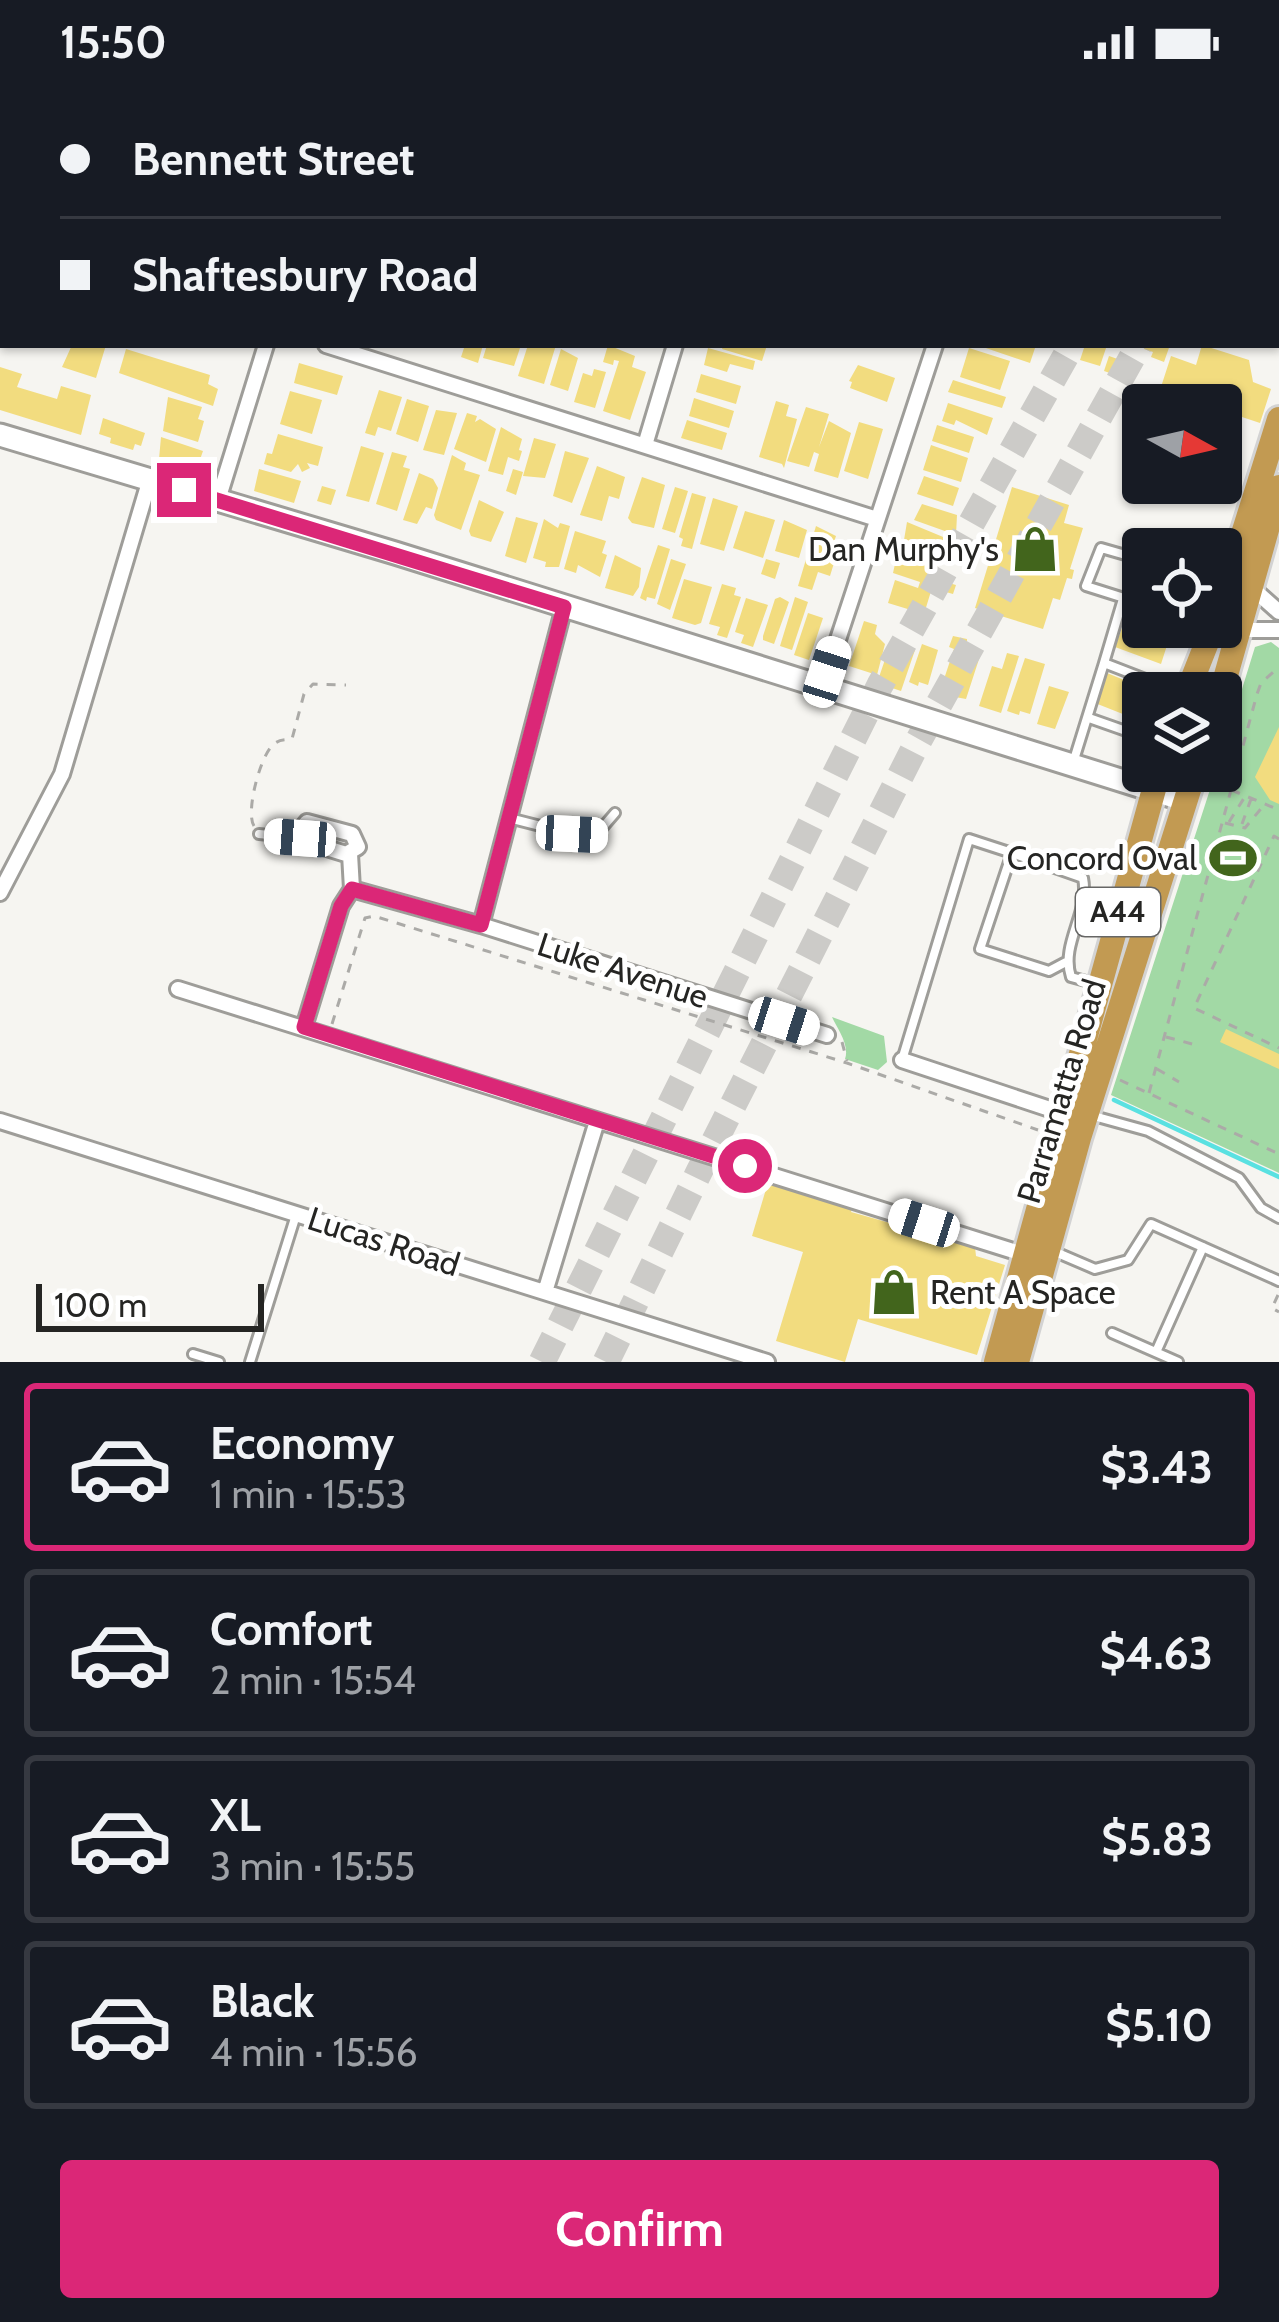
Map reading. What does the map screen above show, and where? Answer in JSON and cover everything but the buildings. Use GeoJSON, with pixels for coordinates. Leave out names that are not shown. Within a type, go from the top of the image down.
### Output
{"type":"FeatureCollection","features":[{"type":"Feature","properties":{"kind":"highway"},"geometry":{"type":"LineString","coordinates":[[1241,528],[1279,418]]}},
{"type":"Feature","properties":{"kind":"highway"},"geometry":{"type":"LineString","coordinates":[[1242,619],[1279,487]]}},
{"type":"Feature","properties":{"kind":"highway","name":"Parramatta Road"},"geometry":{"type":"LineString","coordinates":[[1079,1116],[1099,985],[1153,792]]}},
{"type":"Feature","properties":{"kind":"highway","name":"Parramatta Road"},"geometry":{"type":"LineString","coordinates":[[997,1362],[1190,792]]}},
{"type":"Feature","properties":{"kind":"highway"},"geometry":{"type":"LineString","coordinates":[[1099,985],[1125,992]]}},
{"type":"Feature","properties":{"kind":"highway","name":"Parramatta Road"},"geometry":{"type":"LineString","coordinates":[[1017,1362],[1037,1252]]}},
{"type":"Feature","properties":{"kind":"main road"},"geometry":{"type":"LineString","coordinates":[[0,435],[1072,764],[1122,774]]}},
{"type":"Feature","properties":{"kind":"main road"},"geometry":{"type":"LineString","coordinates":[[1173,792],[1184,800]]}},
{"type":"Feature","properties":{"kind":"street"},"geometry":{"type":"LineString","coordinates":[[218,500],[265,348]]}},
{"type":"Feature","properties":{"kind":"street"},"geometry":{"type":"LineString","coordinates":[[336,348],[877,519]]}},
{"type":"Feature","properties":{"kind":"street"},"geometry":{"type":"LineString","coordinates":[[646,445],[674,348]]}},
{"type":"Feature","properties":{"kind":"street"},"geometry":{"type":"LineString","coordinates":[[822,688],[934,348]]}},
{"type":"Feature","properties":{"kind":"street"},"geometry":{"type":"LineString","coordinates":[[0,892],[62,774],[150,479]]}},
{"type":"Feature","properties":{"kind":"street"},"geometry":{"type":"LineString","coordinates":[[1251,587],[1279,612]]}},
{"type":"Feature","properties":{"kind":"street"},"geometry":{"type":"LineString","coordinates":[[481,925],[564,607]]}},
{"type":"Feature","properties":{"kind":"street"},"geometry":{"type":"LineString","coordinates":[[1242,630],[1279,630]]}},
{"type":"Feature","properties":{"kind":"street"},"geometry":{"type":"LineString","coordinates":[[300,838],[299,828],[307,822],[352,834],[358,842],[350,854],[352,889],[341,906],[304,1027]]}},
{"type":"Feature","properties":{"kind":"street","name":"Luke Avenue"},"geometry":{"type":"LineString","coordinates":[[352,889],[827,1035]]}},
{"type":"Feature","properties":{"kind":"street"},"geometry":{"type":"LineString","coordinates":[[178,989],[1037,1252]]}},
{"type":"Feature","properties":{"kind":"street"},"geometry":{"type":"LineString","coordinates":[[902,1060],[1079,1116]]}},
{"type":"Feature","properties":{"kind":"street","name":"Lucas Road"},"geometry":{"type":"LineString","coordinates":[[0,1121],[767,1362]]}},
{"type":"Feature","properties":{"kind":"street"},"geometry":{"type":"LineString","coordinates":[[545,1292],[597,1121]]}},
{"type":"Feature","properties":{"kind":"lane"},"geometry":{"type":"LineString","coordinates":[[1122,554],[1101,548],[1086,586],[1122,599]]}},
{"type":"Feature","properties":{"kind":"lane"},"geometry":{"type":"LineString","coordinates":[[1072,764],[1122,602]]}},
{"type":"Feature","properties":{"kind":"lane"},"geometry":{"type":"LineString","coordinates":[[1104,663],[1126,672]]}},
{"type":"Feature","properties":{"kind":"lane"},"geometry":{"type":"LineString","coordinates":[[1089,718],[1122,730]]}},
{"type":"Feature","properties":{"kind":"lane"},"geometry":{"type":"LineString","coordinates":[[509,818],[596,835],[615,813]]}},
{"type":"Feature","properties":{"kind":"lane"},"geometry":{"type":"LineString","coordinates":[[259,834],[300,838]]}},
{"type":"Feature","properties":{"kind":"lane"},"geometry":{"type":"LineString","coordinates":[[902,1060],[969,839],[1083,878],[1086,894],[1066,962],[1071,976],[1099,985]]}},
{"type":"Feature","properties":{"kind":"lane"},"geometry":{"type":"LineString","coordinates":[[1012,853],[980,949],[1049,971],[1066,962]]}},
{"type":"Feature","properties":{"kind":"lane"},"geometry":{"type":"LineString","coordinates":[[1082,910],[1093,907],[1118,914]]}},
{"type":"Feature","properties":{"kind":"lane"},"geometry":{"type":"LineString","coordinates":[[1079,1116],[1148,1131],[1239,1178],[1261,1208],[1279,1218]]}},
{"type":"Feature","properties":{"kind":"lane"},"geometry":{"type":"LineString","coordinates":[[250,1362],[297,1214]]}},
{"type":"Feature","properties":{"kind":"lane"},"geometry":{"type":"LineString","coordinates":[[1037,1252],[1095,1269],[1128,1260],[1151,1224],[1279,1281]]}},
{"type":"Feature","properties":{"kind":"lane"},"geometry":{"type":"LineString","coordinates":[[1156,1352],[1203,1247]]}},
{"type":"Feature","properties":{"kind":"lane"},"geometry":{"type":"LineString","coordinates":[[1112,1333],[1178,1362]]}},
{"type":"Feature","properties":{"kind":"lane"},"geometry":{"type":"LineString","coordinates":[[193,1354],[219,1362]]}},
{"type":"Feature","properties":{"kind":"path"},"geometry":{"type":"LineString","coordinates":[[1242,750],[1261,683],[1279,667]]}},
{"type":"Feature","properties":{"kind":"path"},"geometry":{"type":"LineString","coordinates":[[259,834],[248,818],[268,748],[292,740],[304,694],[313,684],[346,685]]}},
{"type":"Feature","properties":{"kind":"path"},"geometry":{"type":"LineString","coordinates":[[1149,1093],[1230,792]]}},
{"type":"Feature","properties":{"kind":"path"},"geometry":{"type":"LineString","coordinates":[[1239,792],[1279,810]]}},
{"type":"Feature","properties":{"kind":"path"},"geometry":{"type":"LineString","coordinates":[[1225,823],[1249,796]]}},
{"type":"Feature","properties":{"kind":"path"},"geometry":{"type":"LineString","coordinates":[[1241,827],[1249,796]]}},
{"type":"Feature","properties":{"kind":"path"},"geometry":{"type":"LineString","coordinates":[[1225,823],[1245,828],[1265,804]]}},
{"type":"Feature","properties":{"kind":"path"},"geometry":{"type":"LineString","coordinates":[[1279,839],[1274,836],[1194,1008],[1279,1048]]}},
{"type":"Feature","properties":{"kind":"path"},"geometry":{"type":"LineString","coordinates":[[329,1035],[365,919],[374,916],[847,1063],[1042,1132]]}},
{"type":"Feature","properties":{"kind":"path"},"geometry":{"type":"LineString","coordinates":[[827,1035],[846,1045],[847,1063]]}},
{"type":"Feature","properties":{"kind":"path"},"geometry":{"type":"LineString","coordinates":[[1164,1036],[1196,1045]]}},
{"type":"Feature","properties":{"kind":"path"},"geometry":{"type":"LineString","coordinates":[[1156,1068],[1179,1082]]}},
{"type":"Feature","properties":{"kind":"path"},"geometry":{"type":"LineString","coordinates":[[1113,1076],[1279,1154]]}},
{"type":"Feature","properties":{"kind":"path"},"geometry":{"type":"LineString","coordinates":[[1279,1293],[1272,1308],[1279,1312]]}},
{"type":"Feature","properties":{"kind":"green space","name":"Concord Oval"},"geometry":{"type":"Polygon","coordinates":[[[1271,642],[1279,648],[1279,1173],[1111,1095],[1209,792],[1242,792],[1242,689],[1255,647],[1271,642]]]}},
{"type":"Feature","properties":{"kind":"green space"},"geometry":{"type":"Polygon","coordinates":[[[832,1017],[884,1036],[887,1062],[878,1070],[845,1059],[844,1042],[832,1017]]]}},
{"type":"Feature","properties":{"kind":"waterway"},"geometry":{"type":"LineString","coordinates":[[1114,1100],[1279,1177]]}},
{"type":"Feature","properties":{"kind":"tunnel"},"geometry":{"type":"LineString","coordinates":[[542,1362],[880,685],[1070,348]]}},
{"type":"Feature","properties":{"kind":"tunnel"},"geometry":{"type":"LineString","coordinates":[[606,1362],[915,747],[1137,348]]}},
{"type":"Feature","properties":{"kind":"place","name":"Dan Murphy's"},"geometry":{"type":"Point","coordinates":[1035,549]}},
{"type":"Feature","properties":{"kind":"place","name":"Concord Oval"},"geometry":{"type":"Point","coordinates":[1233,858]}},
{"type":"Feature","properties":{"kind":"place","name":"Rent A Space"},"geometry":{"type":"Point","coordinates":[894,1292]}},
{"type":"Feature","properties":{"kind":"route"},"geometry":{"type":"LineString","coordinates":[[184,490],[564,607],[481,925],[352,889],[341,906],[304,1027],[745,1166]]}}]}
